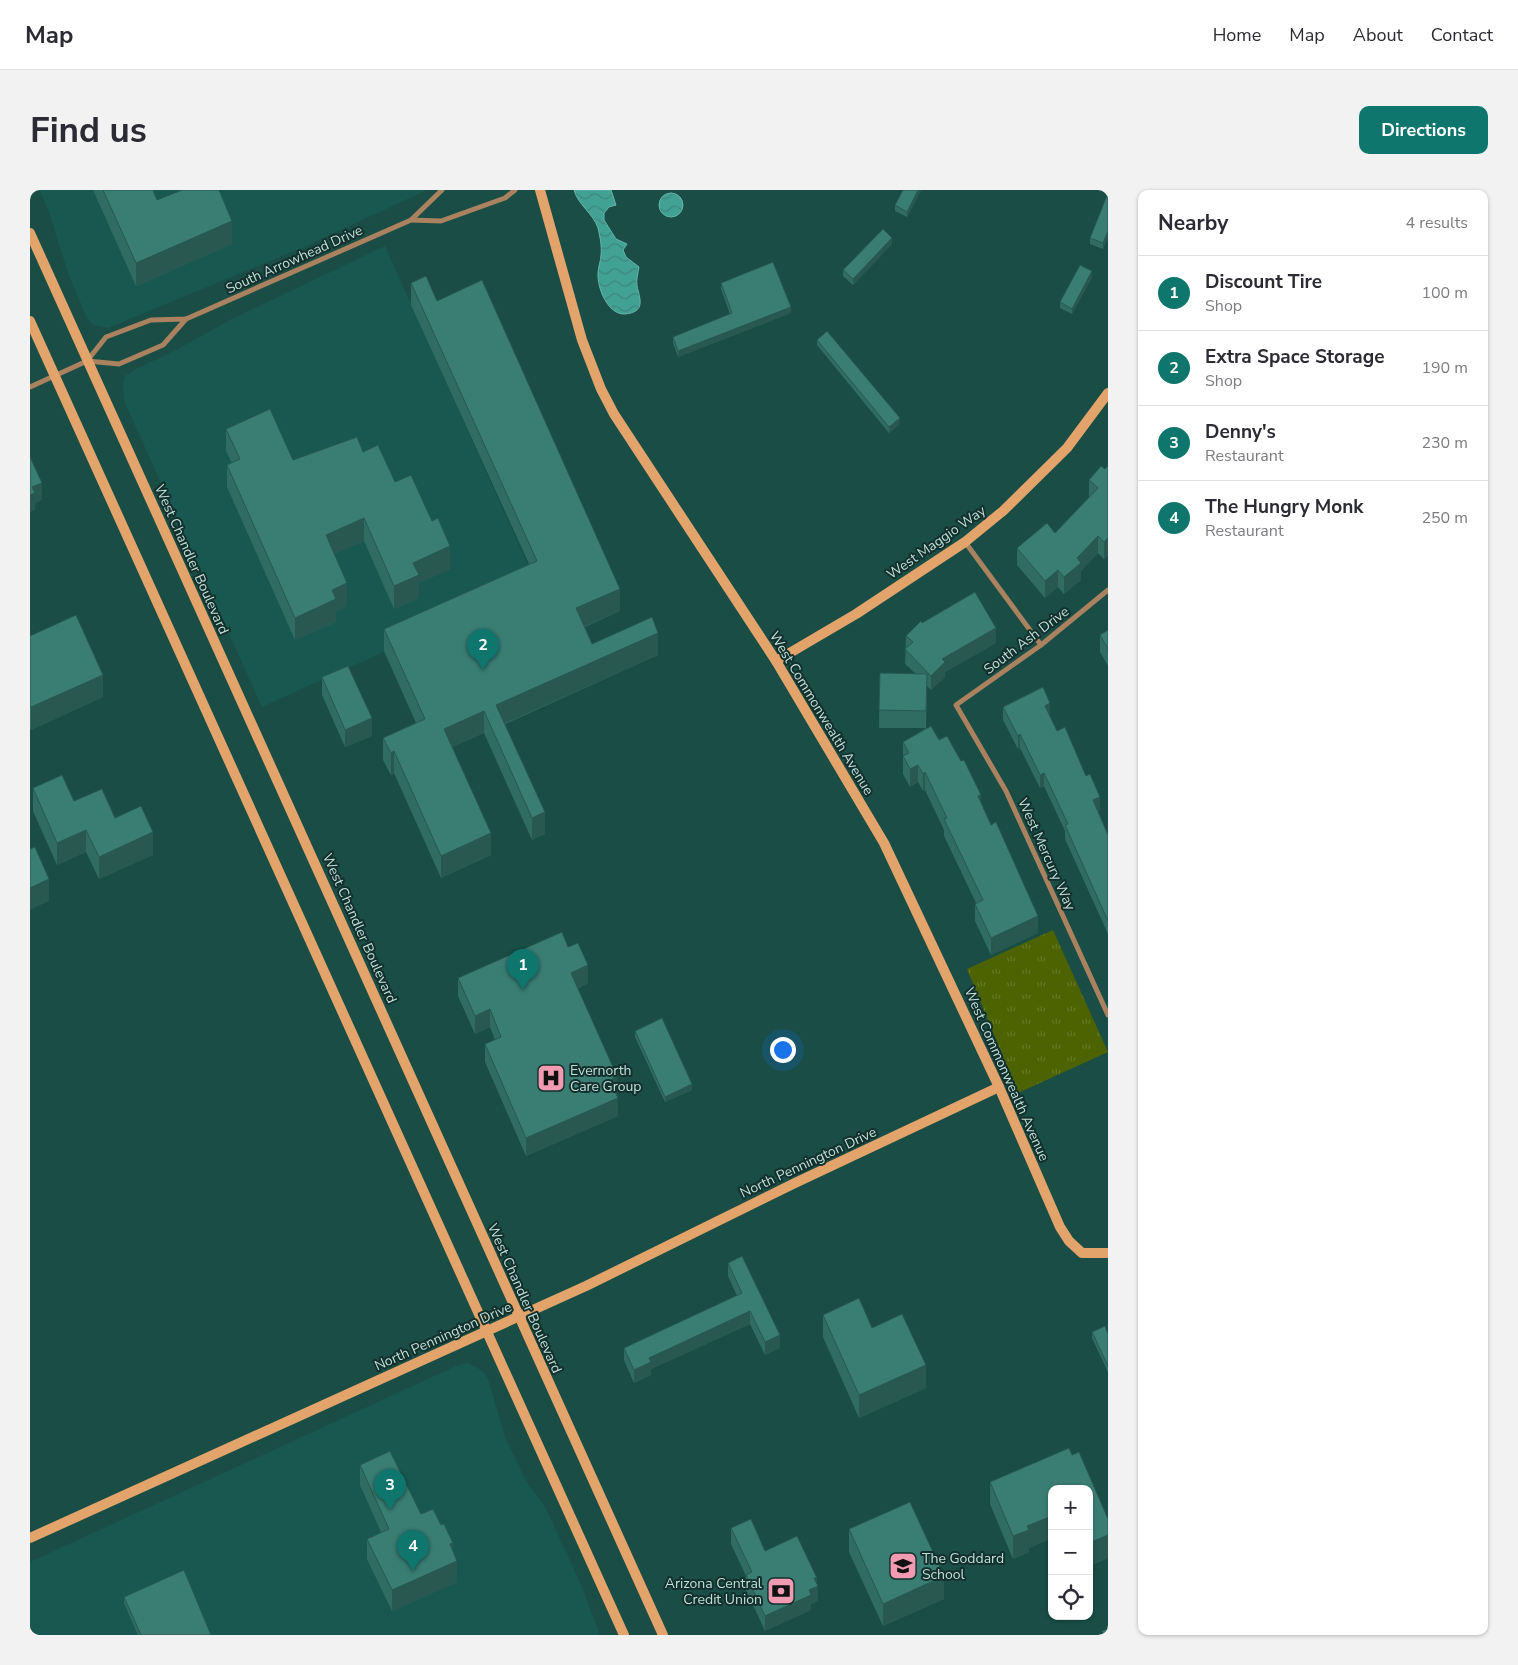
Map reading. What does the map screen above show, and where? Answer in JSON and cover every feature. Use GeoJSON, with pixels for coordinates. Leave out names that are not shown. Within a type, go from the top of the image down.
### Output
{"type":"FeatureCollection","features":[{"type":"Feature","properties":{"kind":"main road","name":"West Commonwealth Avenue"},"geometry":{"type":"LineString","coordinates":[[540,190],[582,340],[605,398],[776,661],[884,843],[999,1087],[1060,1227],[1082,1253],[1108,1253]]}},
{"type":"Feature","properties":{"kind":"main road","name":"West Chandler Boulevard"},"geometry":{"type":"LineString","coordinates":[[30,233],[663,1635]]}},
{"type":"Feature","properties":{"kind":"main road"},"geometry":{"type":"LineString","coordinates":[[30,321],[624,1635]]}},
{"type":"Feature","properties":{"kind":"main road","name":"West Maggio Way"},"geometry":{"type":"LineString","coordinates":[[776,661],[856,614],[965,542],[1034,482],[1067,448],[1108,393]]}},
{"type":"Feature","properties":{"kind":"main road","name":"North Pennington Drive"},"geometry":{"type":"LineString","coordinates":[[30,1538],[486,1332],[999,1087]]}},
{"type":"Feature","properties":{"kind":"street","name":"South Arrowhead Drive"},"geometry":{"type":"LineString","coordinates":[[30,387],[87,361],[106,337],[151,320],[186,319],[411,220],[442,190]]}},
{"type":"Feature","properties":{"kind":"street","name":"South Arrowhead Drive"},"geometry":{"type":"LineString","coordinates":[[411,220],[441,221],[505,198],[515,190]]}},
{"type":"Feature","properties":{"kind":"street","name":"South Arrowhead Drive"},"geometry":{"type":"LineString","coordinates":[[87,361],[119,364],[163,345],[186,319]]}},
{"type":"Feature","properties":{"kind":"street"},"geometry":{"type":"LineString","coordinates":[[965,542],[1041,645]]}},
{"type":"Feature","properties":{"kind":"street","name":"South Ash Drive"},"geometry":{"type":"LineString","coordinates":[[956,706],[1041,645],[1108,590]]}},
{"type":"Feature","properties":{"kind":"street","name":"West Mercury Way"},"geometry":{"type":"LineString","coordinates":[[956,706],[1006,791],[1108,1015]]}},
{"type":"Feature","properties":{"kind":"shaded area"},"geometry":{"type":"Polygon","coordinates":[[[39,190],[427,190],[304,247],[108,328],[93,325],[87,318],[69,276],[48,209],[39,190]]]}},
{"type":"Feature","properties":{"kind":"shaded area"},"geometry":{"type":"Polygon","coordinates":[[[385,246],[536,583],[262,707],[124,401],[123,384],[125,376],[232,319],[385,246]]]}},
{"type":"Feature","properties":{"kind":"shaded area"},"geometry":{"type":"Polygon","coordinates":[[[468,1363],[483,1371],[488,1379],[505,1437],[526,1481],[545,1507],[580,1582],[600,1635],[30,1635],[30,1562],[456,1366],[468,1363]]]}},
{"type":"Feature","properties":{"kind":"green space"},"geometry":{"type":"Polygon","coordinates":[[[1053,930],[1108,1052],[1018,1093],[967,969],[1053,930]]]}},
{"type":"Feature","properties":{"kind":"water"},"geometry":{"type":"Polygon","coordinates":[[[574,190],[611,190],[616,205],[609,207],[604,213],[604,220],[616,239],[627,244],[623,250],[626,257],[639,267],[637,284],[640,304],[639,308],[632,313],[619,313],[613,310],[605,300],[598,279],[601,248],[598,228],[574,190]]]}},
{"type":"Feature","properties":{"kind":"water"},"geometry":{"type":"Polygon","coordinates":[[[671,193],[676,194],[682,200],[682,210],[676,216],[671,217],[666,216],[660,210],[659,205],[660,200],[666,194],[671,193]]]}},
{"type":"Feature","properties":{"kind":"building"},"geometry":{"type":"Polygon","coordinates":[[[103,190],[153,190],[157,200],[182,190],[219,190],[232,221],[136,263],[103,190]]]}},
{"type":"Feature","properties":{"kind":"building"},"geometry":{"type":"Polygon","coordinates":[[[903,190],[918,190],[907,212],[895,205],[903,190]]]}},
{"type":"Feature","properties":{"kind":"building"},"geometry":{"type":"Polygon","coordinates":[[[1108,193],[1108,231],[1103,243],[1090,238],[1108,193]]]}},
{"type":"Feature","properties":{"kind":"building"},"geometry":{"type":"Polygon","coordinates":[[[883,229],[892,238],[853,279],[843,270],[883,229]]]}},
{"type":"Feature","properties":{"kind":"building"},"geometry":{"type":"Polygon","coordinates":[[[773,262],[791,307],[678,351],[673,337],[732,313],[721,283],[773,262]]]}},
{"type":"Feature","properties":{"kind":"building"},"geometry":{"type":"Polygon","coordinates":[[[1080,265],[1092,271],[1072,309],[1060,302],[1080,265]]]}},
{"type":"Feature","properties":{"kind":"building"},"geometry":{"type":"Polygon","coordinates":[[[426,276],[437,301],[482,280],[620,589],[576,608],[592,644],[652,617],[658,633],[496,705],[545,812],[532,818],[484,711],[444,729],[491,833],[441,856],[394,751],[391,753],[383,738],[425,719],[384,629],[537,561],[411,283],[426,276]]]}},
{"type":"Feature","properties":{"kind":"building"},"geometry":{"type":"Polygon","coordinates":[[[827,331],[900,418],[889,427],[817,340],[827,331]]]}},
{"type":"Feature","properties":{"kind":"building"},"geometry":{"type":"Polygon","coordinates":[[[270,409],[293,460],[357,437],[363,452],[378,445],[395,482],[411,475],[432,521],[438,518],[450,546],[413,563],[419,575],[394,586],[364,518],[326,535],[347,583],[332,590],[336,599],[295,618],[227,465],[240,459],[226,429],[270,409]]]}},
{"type":"Feature","properties":{"kind":"building"},"geometry":{"type":"Polygon","coordinates":[[[30,457],[42,483],[32,487],[35,493],[30,495],[30,457]]]}},
{"type":"Feature","properties":{"kind":"building"},"geometry":{"type":"Polygon","coordinates":[[[1101,466],[1105,469],[1108,466],[1108,538],[1104,542],[1098,536],[1077,558],[1081,563],[1064,577],[1058,570],[1045,581],[1017,548],[1047,523],[1055,533],[1098,488],[1089,480],[1101,466]]]}},
{"type":"Feature","properties":{"kind":"building"},"geometry":{"type":"Polygon","coordinates":[[[975,592],[996,628],[942,659],[945,662],[931,676],[905,649],[913,642],[906,636],[921,621],[922,623],[975,592]]]}},
{"type":"Feature","properties":{"kind":"building"},"geometry":{"type":"Polygon","coordinates":[[[76,615],[103,675],[31,707],[30,636],[76,615]]]}},
{"type":"Feature","properties":{"kind":"building"},"geometry":{"type":"Polygon","coordinates":[[[1108,630],[1108,649],[1100,635],[1108,630]]]}},
{"type":"Feature","properties":{"kind":"building"},"geometry":{"type":"Polygon","coordinates":[[[348,666],[372,718],[345,730],[322,677],[348,666]]]}},
{"type":"Feature","properties":{"kind":"building"},"geometry":{"type":"Polygon","coordinates":[[[880,673],[927,674],[926,711],[879,710],[880,673]]]}},
{"type":"Feature","properties":{"kind":"building"},"geometry":{"type":"Polygon","coordinates":[[[1043,687],[1050,703],[1045,706],[1057,731],[1065,727],[1086,776],[1090,774],[1100,797],[1093,800],[1108,835],[1108,921],[1065,825],[1068,824],[1044,773],[1040,775],[1020,734],[1018,736],[1003,707],[1043,687]]]}},
{"type":"Feature","properties":{"kind":"building"},"geometry":{"type":"Polygon","coordinates":[[[931,726],[939,740],[947,736],[961,761],[964,760],[981,795],[978,796],[991,825],[996,822],[1038,916],[991,938],[975,904],[983,900],[944,819],[947,818],[925,772],[923,774],[918,765],[910,769],[903,756],[909,753],[903,742],[931,726]]]}},
{"type":"Feature","properties":{"kind":"building"},"geometry":{"type":"Polygon","coordinates":[[[62,775],[74,801],[102,789],[115,818],[141,806],[153,832],[99,857],[86,830],[57,843],[33,788],[62,775]]]}},
{"type":"Feature","properties":{"kind":"building"},"geometry":{"type":"Polygon","coordinates":[[[35,847],[49,879],[30,888],[30,849],[35,847]]]}},
{"type":"Feature","properties":{"kind":"building"},"geometry":{"type":"Polygon","coordinates":[[[562,932],[568,947],[578,943],[588,965],[571,973],[617,1076],[610,1080],[618,1098],[526,1138],[485,1044],[501,1037],[490,1009],[475,1016],[458,978],[562,932]]]}},
{"type":"Feature","properties":{"kind":"building"},"geometry":{"type":"Polygon","coordinates":[[[662,1018],[692,1084],[665,1097],[635,1031],[662,1018]]]}},
{"type":"Feature","properties":{"kind":"building"},"geometry":{"type":"Polygon","coordinates":[[[742,1256],[780,1335],[765,1342],[750,1311],[649,1358],[651,1362],[634,1370],[624,1348],[742,1293],[728,1263],[742,1256]]]}},
{"type":"Feature","properties":{"kind":"building"},"geometry":{"type":"Polygon","coordinates":[[[859,1298],[872,1328],[902,1314],[926,1365],[859,1395],[823,1315],[859,1298]]]}},
{"type":"Feature","properties":{"kind":"building"},"geometry":{"type":"Polygon","coordinates":[[[1105,1326],[1108,1334],[1108,1366],[1092,1332],[1105,1326]]]}},
{"type":"Feature","properties":{"kind":"building"},"geometry":{"type":"Polygon","coordinates":[[[1069,1448],[1072,1455],[1079,1452],[1108,1519],[1108,1535],[1093,1541],[1093,1485],[1048,1485],[1048,1518],[1027,1526],[1029,1530],[1013,1536],[990,1482],[1069,1448]]]}},
{"type":"Feature","properties":{"kind":"building"},"geometry":{"type":"Polygon","coordinates":[[[390,1451],[421,1514],[433,1509],[441,1525],[444,1524],[453,1543],[450,1544],[457,1561],[392,1590],[367,1539],[389,1529],[360,1465],[390,1451]]]}},
{"type":"Feature","properties":{"kind":"building"},"geometry":{"type":"Polygon","coordinates":[[[910,1502],[944,1576],[883,1604],[849,1529],[910,1502]]]}},
{"type":"Feature","properties":{"kind":"building"},"geometry":{"type":"Polygon","coordinates":[[[751,1519],[765,1551],[797,1536],[817,1578],[814,1578],[818,1586],[809,1590],[811,1595],[765,1616],[746,1575],[752,1572],[731,1528],[751,1519]]]}},
{"type":"Feature","properties":{"kind":"building"},"geometry":{"type":"Polygon","coordinates":[[[184,1570],[211,1635],[141,1635],[124,1597],[184,1570]]]}},
{"type":"Feature","properties":{"kind":"building"},"geometry":{"type":"Polygon","coordinates":[[[1108,1629],[1108,1635],[1104,1635],[1102,1631],[1108,1629]]]}},
{"type":"Feature","properties":{"kind":"place","name":"Extra Space Storage"},"geometry":{"type":"Point","coordinates":[483,670]}},
{"type":"Feature","properties":{"kind":"place","name":"Discount Tire"},"geometry":{"type":"Point","coordinates":[523,990]}},
{"type":"Feature","properties":{"kind":"place","name":"Evernorth Care Group"},"geometry":{"type":"Point","coordinates":[551,1078]}},
{"type":"Feature","properties":{"kind":"place","name":"Denny's"},"geometry":{"type":"Point","coordinates":[390,1510]}},
{"type":"Feature","properties":{"kind":"place","name":"The Goddard School"},"geometry":{"type":"Point","coordinates":[903,1566]}},
{"type":"Feature","properties":{"kind":"place","name":"The Hungry Monk"},"geometry":{"type":"Point","coordinates":[413,1571]}},
{"type":"Feature","properties":{"kind":"place","name":"Arizona Central Credit Union"},"geometry":{"type":"Point","coordinates":[781,1591]}}]}
